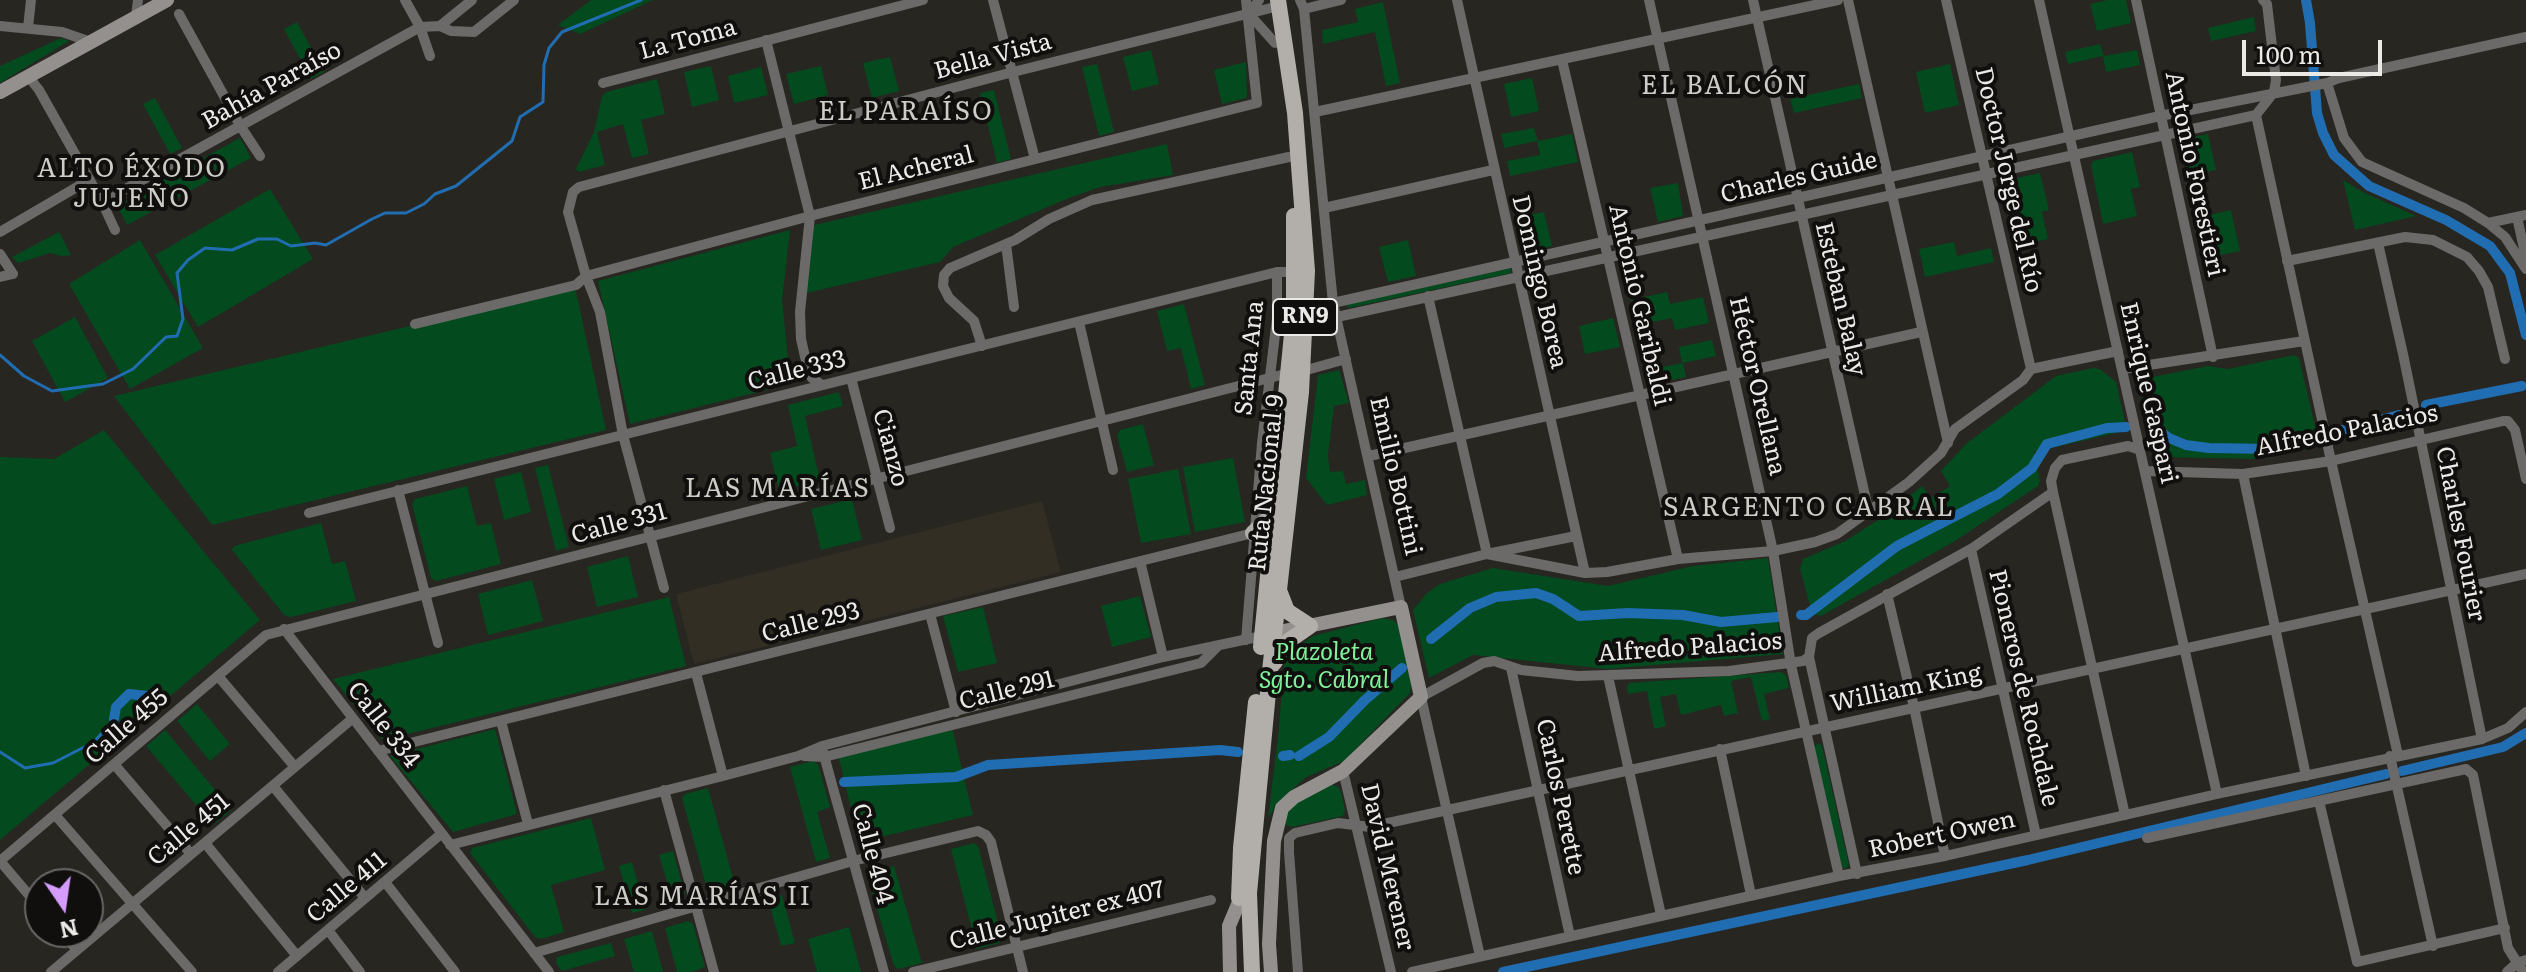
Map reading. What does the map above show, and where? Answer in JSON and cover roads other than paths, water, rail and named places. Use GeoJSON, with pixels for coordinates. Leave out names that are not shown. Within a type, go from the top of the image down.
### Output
{"type":"FeatureCollection","features":[{"type":"Feature","properties":{"kind":"main road","name":"Ruta Nacional 9"},"geometry":{"type":"LineString","coordinates":[[1242,972],[1239,902],[1241,848],[1275,508],[1296,372],[1296,272],[1289,157],[1271,3]]}},
{"type":"Feature","properties":{"kind":"main road","name":"Ruta Nacional 9"},"geometry":{"type":"LineString","coordinates":[[1252,972],[1249,893],[1270,671],[1261,636],[1279,591],[1307,271],[1295,113],[1271,3]]}},
{"type":"Feature","properties":{"kind":"main road"},"geometry":{"type":"LineString","coordinates":[[1253,533],[1275,508]]}},
{"type":"Feature","properties":{"kind":"main road"},"geometry":{"type":"LineString","coordinates":[[1270,671],[1287,642],[1310,626],[1287,611],[1279,591]]}},
{"type":"Feature","properties":{"kind":"street"},"geometry":{"type":"LineString","coordinates":[[28,28],[31,0]]}},
{"type":"Feature","properties":{"kind":"street"},"geometry":{"type":"LineString","coordinates":[[0,92],[142,6],[167,0]]}},
{"type":"Feature","properties":{"kind":"street"},"geometry":{"type":"LineString","coordinates":[[405,0],[420,27],[430,56]]}},
{"type":"Feature","properties":{"kind":"street"},"geometry":{"type":"LineString","coordinates":[[440,26],[472,0]]}},
{"type":"Feature","properties":{"kind":"street"},"geometry":{"type":"LineString","coordinates":[[420,27],[440,26],[451,31],[474,32],[514,0]]}},
{"type":"Feature","properties":{"kind":"street","name":"La Toma"},"geometry":{"type":"LineString","coordinates":[[603,83],[923,0]]}},
{"type":"Feature","properties":{"kind":"street"},"geometry":{"type":"LineString","coordinates":[[993,0],[1035,159]]}},
{"type":"Feature","properties":{"kind":"street"},"geometry":{"type":"LineString","coordinates":[[1246,0],[1249,14],[1275,43]]}},
{"type":"Feature","properties":{"kind":"street"},"geometry":{"type":"LineString","coordinates":[[1302,4],[1341,0]]}},
{"type":"Feature","properties":{"kind":"street","name":"Domingo Borea"},"geometry":{"type":"LineString","coordinates":[[1457,0],[1585,573]]}},
{"type":"Feature","properties":{"kind":"street","name":"Héctor Orellana"},"geometry":{"type":"LineString","coordinates":[[1649,0],[1735,373],[1773,551],[1791,665],[1839,876]]}},
{"type":"Feature","properties":{"kind":"street","name":"Esteban Balay"},"geometry":{"type":"LineString","coordinates":[[1753,0],[1869,513]]}},
{"type":"Feature","properties":{"kind":"street"},"geometry":{"type":"LineString","coordinates":[[1315,112],[1838,0]]}},
{"type":"Feature","properties":{"kind":"street"},"geometry":{"type":"LineString","coordinates":[[1848,0],[1948,443]]}},
{"type":"Feature","properties":{"kind":"street","name":"Doctor Jorge del Río"},"geometry":{"type":"LineString","coordinates":[[1946,0],[2031,369]]}},
{"type":"Feature","properties":{"kind":"street","name":"Enrique Gaspari"},"geometry":{"type":"LineString","coordinates":[[2039,0],[2123,369],[2137,449],[2145,471],[2217,794]]}},
{"type":"Feature","properties":{"kind":"street","name":"Antonio Forestieri"},"geometry":{"type":"LineString","coordinates":[[2136,0],[2213,357]]}},
{"type":"Feature","properties":{"kind":"street"},"geometry":{"type":"LineString","coordinates":[[2265,2],[2278,92],[2256,115],[2433,946]]}},
{"type":"Feature","properties":{"kind":"street","name":"Bella Vista"},"geometry":{"type":"LineString","coordinates":[[586,276],[568,212],[573,192],[579,187],[1013,72],[1249,14],[1271,3]]}},
{"type":"Feature","properties":{"kind":"street","name":"Emilio Bottini"},"geometry":{"type":"LineString","coordinates":[[1302,4],[1333,303],[1480,956]]}},
{"type":"Feature","properties":{"kind":"street"},"geometry":{"type":"LineString","coordinates":[[179,14],[260,156]]}},
{"type":"Feature","properties":{"kind":"street","name":"El Acheral"},"geometry":{"type":"LineString","coordinates":[[415,324],[576,285],[586,276],[810,216],[1257,103],[1249,14]]}},
{"type":"Feature","properties":{"kind":"street"},"geometry":{"type":"LineString","coordinates":[[0,26],[62,32],[88,41]]}},
{"type":"Feature","properties":{"kind":"street","name":"Bahía Paraíso"},"geometry":{"type":"LineString","coordinates":[[102,202],[420,27]]}},
{"type":"Feature","properties":{"kind":"street","name":"Charles Guide"},"geometry":{"type":"LineString","coordinates":[[1333,303],[2160,116],[2327,83],[2526,37]]}},
{"type":"Feature","properties":{"kind":"street"},"geometry":{"type":"LineString","coordinates":[[766,40],[810,216],[800,312],[801,339],[808,370],[812,378],[822,385]]}},
{"type":"Feature","properties":{"kind":"street","name":"Antonio Garibaldi"},"geometry":{"type":"LineString","coordinates":[[1562,60],[1678,559]]}},
{"type":"Feature","properties":{"kind":"street"},"geometry":{"type":"LineString","coordinates":[[28,76],[39,90],[115,230]]}},
{"type":"Feature","properties":{"kind":"street"},"geometry":{"type":"LineString","coordinates":[[2327,83],[2344,138],[2362,162],[2464,208],[2488,223],[2505,237],[2526,269]]}},
{"type":"Feature","properties":{"kind":"street","name":"Charles Guide"},"geometry":{"type":"LineString","coordinates":[[1337,317],[2256,115]]}},
{"type":"Feature","properties":{"kind":"street"},"geometry":{"type":"LineString","coordinates":[[982,346],[974,321],[949,298],[943,286],[944,275],[960,262],[1006,244],[1049,219],[1092,200],[1289,157]]}},
{"type":"Feature","properties":{"kind":"street"},"geometry":{"type":"LineString","coordinates":[[1324,208],[1493,170]]}},
{"type":"Feature","properties":{"kind":"street"},"geometry":{"type":"LineString","coordinates":[[0,232],[89,180]]}},
{"type":"Feature","properties":{"kind":"street"},"geometry":{"type":"LineString","coordinates":[[2488,223],[2522,216],[2526,258]]}},
{"type":"Feature","properties":{"kind":"street"},"geometry":{"type":"LineString","coordinates":[[2287,261],[2418,237],[2433,240],[2467,257],[2479,271],[2488,287],[2505,359]]}},
{"type":"Feature","properties":{"kind":"street","name":"Charles Fourier"},"geometry":{"type":"LineString","coordinates":[[2378,243],[2482,739]]}},
{"type":"Feature","properties":{"kind":"street"},"geometry":{"type":"LineString","coordinates":[[1006,244],[1014,307]]}},
{"type":"Feature","properties":{"kind":"street"},"geometry":{"type":"LineString","coordinates":[[0,254],[13,274],[0,277]]}},
{"type":"Feature","properties":{"kind":"street","name":"Calle 333"},"geometry":{"type":"LineString","coordinates":[[309,513],[1277,272],[1296,272]]}},
{"type":"Feature","properties":{"kind":"street","name":"Santa Ana"},"geometry":{"type":"LineString","coordinates":[[1261,636],[1253,533],[1277,318],[1277,272]]}},
{"type":"Feature","properties":{"kind":"street"},"geometry":{"type":"LineString","coordinates":[[586,276],[600,312],[623,435],[664,588]]}},
{"type":"Feature","properties":{"kind":"street"},"geometry":{"type":"LineString","coordinates":[[1428,296],[1487,554]]}},
{"type":"Feature","properties":{"kind":"street"},"geometry":{"type":"LineString","coordinates":[[1079,322],[1113,470]]}},
{"type":"Feature","properties":{"kind":"street"},"geometry":{"type":"LineString","coordinates":[[1369,456],[1921,332]]}},
{"type":"Feature","properties":{"kind":"street"},"geometry":{"type":"LineString","coordinates":[[2123,369],[2304,341]]}},
{"type":"Feature","properties":{"kind":"street"},"geometry":{"type":"LineString","coordinates":[[1487,554],[1585,573],[1678,559],[1773,551],[1815,542],[1837,534],[1909,482],[1941,453],[1955,429],[2023,380],[2031,369],[2118,351]]}},
{"type":"Feature","properties":{"kind":"street","name":"Calle 331"},"geometry":{"type":"LineString","coordinates":[[284,629],[1346,359]]}},
{"type":"Feature","properties":{"kind":"street"},"geometry":{"type":"LineString","coordinates":[[801,390],[808,370]]}},
{"type":"Feature","properties":{"kind":"street","name":"Cianzo"},"geometry":{"type":"LineString","coordinates":[[851,378],[890,528]]}},
{"type":"Feature","properties":{"kind":"street","name":"Alfredo Palacios"},"geometry":{"type":"LineString","coordinates":[[2145,471],[2243,474],[2331,461],[2508,421],[2515,430],[2526,479]]}},
{"type":"Feature","properties":{"kind":"street"},"geometry":{"type":"LineString","coordinates":[[2125,815],[2051,481],[2055,468],[2062,460],[2128,446],[2137,449]]}},
{"type":"Feature","properties":{"kind":"street"},"geometry":{"type":"LineString","coordinates":[[2243,474],[2306,776]]}},
{"type":"Feature","properties":{"kind":"street"},"geometry":{"type":"LineString","coordinates":[[398,490],[438,643]]}},
{"type":"Feature","properties":{"kind":"street","name":"Alfredo Palacios"},"geometry":{"type":"LineString","coordinates":[[1271,972],[1269,944],[1274,841],[1282,808],[1294,797],[1343,771],[1421,697],[1483,663],[1494,661],[1511,668],[1561,675],[1608,676],[1791,665],[1809,657],[1812,638],[1971,549],[2053,492]]}},
{"type":"Feature","properties":{"kind":"street","name":"Calle 293"},"geometry":{"type":"LineString","coordinates":[[378,751],[1253,533]]}},
{"type":"Feature","properties":{"kind":"street"},"geometry":{"type":"LineString","coordinates":[[1395,577],[1576,536]]}},
{"type":"Feature","properties":{"kind":"street","name":"Pioneros de Rochdale"},"geometry":{"type":"LineString","coordinates":[[1971,549],[2036,835]]}},
{"type":"Feature","properties":{"kind":"street"},"geometry":{"type":"LineString","coordinates":[[1140,561],[1163,657]]}},
{"type":"Feature","properties":{"kind":"street","name":"William King"},"geometry":{"type":"LineString","coordinates":[[1298,972],[1289,852],[1289,838],[1295,833],[1338,823],[1370,827],[2526,574]]}},
{"type":"Feature","properties":{"kind":"street"},"geometry":{"type":"LineString","coordinates":[[1887,594],[1945,856]]}},
{"type":"Feature","properties":{"kind":"street"},"geometry":{"type":"LineString","coordinates":[[1261,636],[1401,607]]}},
{"type":"Feature","properties":{"kind":"street"},"geometry":{"type":"LineString","coordinates":[[930,614],[956,712]]}},
{"type":"Feature","properties":{"kind":"street","name":"Calle 455"},"geometry":{"type":"LineString","coordinates":[[0,861],[266,635],[284,629]]}},
{"type":"Feature","properties":{"kind":"street","name":"Calle 334"},"geometry":{"type":"LineString","coordinates":[[284,629],[549,972]]}},
{"type":"Feature","properties":{"kind":"street","name":"Calle 291"},"geometry":{"type":"LineString","coordinates":[[823,752],[956,712],[1163,657],[1261,636]]}},
{"type":"Feature","properties":{"kind":"street","name":"Calle 291"},"geometry":{"type":"LineString","coordinates":[[450,845],[798,756],[1201,663],[1218,646]]}},
{"type":"Feature","properties":{"kind":"street"},"geometry":{"type":"LineString","coordinates":[[1809,657],[1857,874]]}},
{"type":"Feature","properties":{"kind":"street","name":"Carlos Perette"},"geometry":{"type":"LineString","coordinates":[[1511,668],[1570,936]]}},
{"type":"Feature","properties":{"kind":"street"},"geometry":{"type":"LineString","coordinates":[[696,673],[723,776]]}},
{"type":"Feature","properties":{"kind":"street"},"geometry":{"type":"LineString","coordinates":[[218,676],[295,767]]}},
{"type":"Feature","properties":{"kind":"street"},"geometry":{"type":"LineString","coordinates":[[1608,676],[1661,915]]}},
{"type":"Feature","properties":{"kind":"street","name":"Robert Owen"},"geometry":{"type":"LineString","coordinates":[[1412,972],[1751,895],[2482,739],[2508,728],[2526,712]]}},
{"type":"Feature","properties":{"kind":"street","name":"Calle 451"},"geometry":{"type":"LineString","coordinates":[[51,972],[64,968],[77,950],[352,719]]}},
{"type":"Feature","properties":{"kind":"street"},"geometry":{"type":"LineString","coordinates":[[501,721],[528,824]]}},
{"type":"Feature","properties":{"kind":"street"},"geometry":{"type":"LineString","coordinates":[[1720,749],[1751,895]]}},
{"type":"Feature","properties":{"kind":"street","name":"Calle 404"},"geometry":{"type":"LineString","coordinates":[[823,752],[884,972]]}},
{"type":"Feature","properties":{"kind":"street"},"geometry":{"type":"LineString","coordinates":[[114,764],[191,854]]}},
{"type":"Feature","properties":{"kind":"street"},"geometry":{"type":"LineString","coordinates":[[2147,838],[2466,769],[2473,775],[2508,948],[2522,965],[2507,972]]}},
{"type":"Feature","properties":{"kind":"street","name":"David Merener"},"geometry":{"type":"LineString","coordinates":[[1343,771],[1391,972]]}},
{"type":"Feature","properties":{"kind":"street"},"geometry":{"type":"LineString","coordinates":[[273,786],[365,898]]}},
{"type":"Feature","properties":{"kind":"street"},"geometry":{"type":"LineString","coordinates":[[664,790],[714,972]]}},
{"type":"Feature","properties":{"kind":"street"},"geometry":{"type":"LineString","coordinates":[[2319,801],[2357,962],[2505,928]]}},
{"type":"Feature","properties":{"kind":"street"},"geometry":{"type":"LineString","coordinates":[[56,816],[192,972]]}},
{"type":"Feature","properties":{"kind":"street"},"geometry":{"type":"LineString","coordinates":[[534,953],[853,861],[978,831],[991,842],[1023,972]]}},
{"type":"Feature","properties":{"kind":"street","name":"Calle 411"},"geometry":{"type":"LineString","coordinates":[[278,972],[441,834]]}},
{"type":"Feature","properties":{"kind":"street"},"geometry":{"type":"LineString","coordinates":[[205,843],[297,956]]}},
{"type":"Feature","properties":{"kind":"street"},"geometry":{"type":"LineString","coordinates":[[0,861],[24,889]]}},
{"type":"Feature","properties":{"kind":"street"},"geometry":{"type":"LineString","coordinates":[[385,882],[455,972]]}},
{"type":"Feature","properties":{"kind":"street","name":"Calle Jupiter ex 407"},"geometry":{"type":"LineString","coordinates":[[913,972],[1211,900]]}},
{"type":"Feature","properties":{"kind":"street"},"geometry":{"type":"LineString","coordinates":[[1230,972],[1229,926],[1239,902]]}},
{"type":"Feature","properties":{"kind":"street"},"geometry":{"type":"LineString","coordinates":[[328,930],[360,972]]}},
{"type":"Feature","properties":{"kind":"waterway"},"geometry":{"type":"LineString","coordinates":[[0,355],[24,376],[52,391],[103,384],[133,369],[166,337],[177,336],[183,319],[177,273],[188,260],[205,248],[232,250],[258,239],[277,239],[291,246],[326,245],[385,213],[406,213],[435,194],[456,186],[512,141],[520,117],[543,102],[544,65],[549,48],[562,32],[641,0]]}},
{"type":"Feature","properties":{"kind":"waterway"},"geometry":{"type":"LineString","coordinates":[[2306,0],[2317,113],[2334,155],[2369,186],[2446,220],[2490,246],[2510,273],[2526,335]]}},
{"type":"Feature","properties":{"kind":"waterway"},"geometry":{"type":"LineString","coordinates":[[2426,405],[2522,386]]}},
{"type":"Feature","properties":{"kind":"waterway"},"geometry":{"type":"LineString","coordinates":[[2339,431],[2399,415]]}},
{"type":"Feature","properties":{"kind":"waterway"},"geometry":{"type":"LineString","coordinates":[[2153,426],[2169,438],[2186,445],[2209,448],[2270,449],[2312,438]]}},
{"type":"Feature","properties":{"kind":"waterway"},"geometry":{"type":"LineString","coordinates":[[1801,615],[1806,615],[1897,546],[1998,494],[2032,468],[2047,444],[2107,428],[2126,427]]}},
{"type":"Feature","properties":{"kind":"waterway"},"geometry":{"type":"LineString","coordinates":[[1431,639],[1470,608],[1496,597],[1536,593],[1553,599],[1579,616],[1627,613],[1683,615],[1721,622],[1777,617]]}},
{"type":"Feature","properties":{"kind":"waterway"},"geometry":{"type":"LineString","coordinates":[[1299,756],[1329,737],[1402,668]]}},
{"type":"Feature","properties":{"kind":"waterway"},"geometry":{"type":"LineString","coordinates":[[114,719],[116,707],[129,694],[148,696],[161,704]]}},
{"type":"Feature","properties":{"kind":"waterway"},"geometry":{"type":"LineString","coordinates":[[0,752],[25,768],[53,763],[94,742],[114,719]]}},
{"type":"Feature","properties":{"kind":"waterway"},"geometry":{"type":"LineString","coordinates":[[2402,771],[2503,747],[2526,733]]}},
{"type":"Feature","properties":{"kind":"waterway"},"geometry":{"type":"LineString","coordinates":[[844,782],[956,777],[988,765],[1220,750],[1238,752]]}},
{"type":"Feature","properties":{"kind":"waterway"},"geometry":{"type":"LineString","coordinates":[[1283,756],[1290,755]]}},
{"type":"Feature","properties":{"kind":"waterway"},"geometry":{"type":"LineString","coordinates":[[1503,972],[2028,860],[2386,774]]}},
{"type":"Feature","properties":{"kind":"district","name":"EL BALCÓN"},"geometry":{"type":"Point","coordinates":[1725,86]}},
{"type":"Feature","properties":{"kind":"district","name":"EL PARAÍSO"},"geometry":{"type":"Point","coordinates":[906,112]}},
{"type":"Feature","properties":{"kind":"district","name":"ALTO ÉXODO JUJEÑO"},"geometry":{"type":"Point","coordinates":[132,184]}},
{"type":"Feature","properties":{"kind":"district","name":"LAS MARÍAS"},"geometry":{"type":"Point","coordinates":[778,489]}},
{"type":"Feature","properties":{"kind":"district","name":"SARGENTO CABRAL"},"geometry":{"type":"Point","coordinates":[1809,508]}},
{"type":"Feature","properties":{"kind":"district","name":"LAS MARÍAS II"},"geometry":{"type":"Point","coordinates":[703,897]}},
{"type":"Feature","properties":{"kind":"park label","name":"Plazoleta Sgto. Cabral"},"geometry":{"type":"Point","coordinates":[1324,667]}}]}
